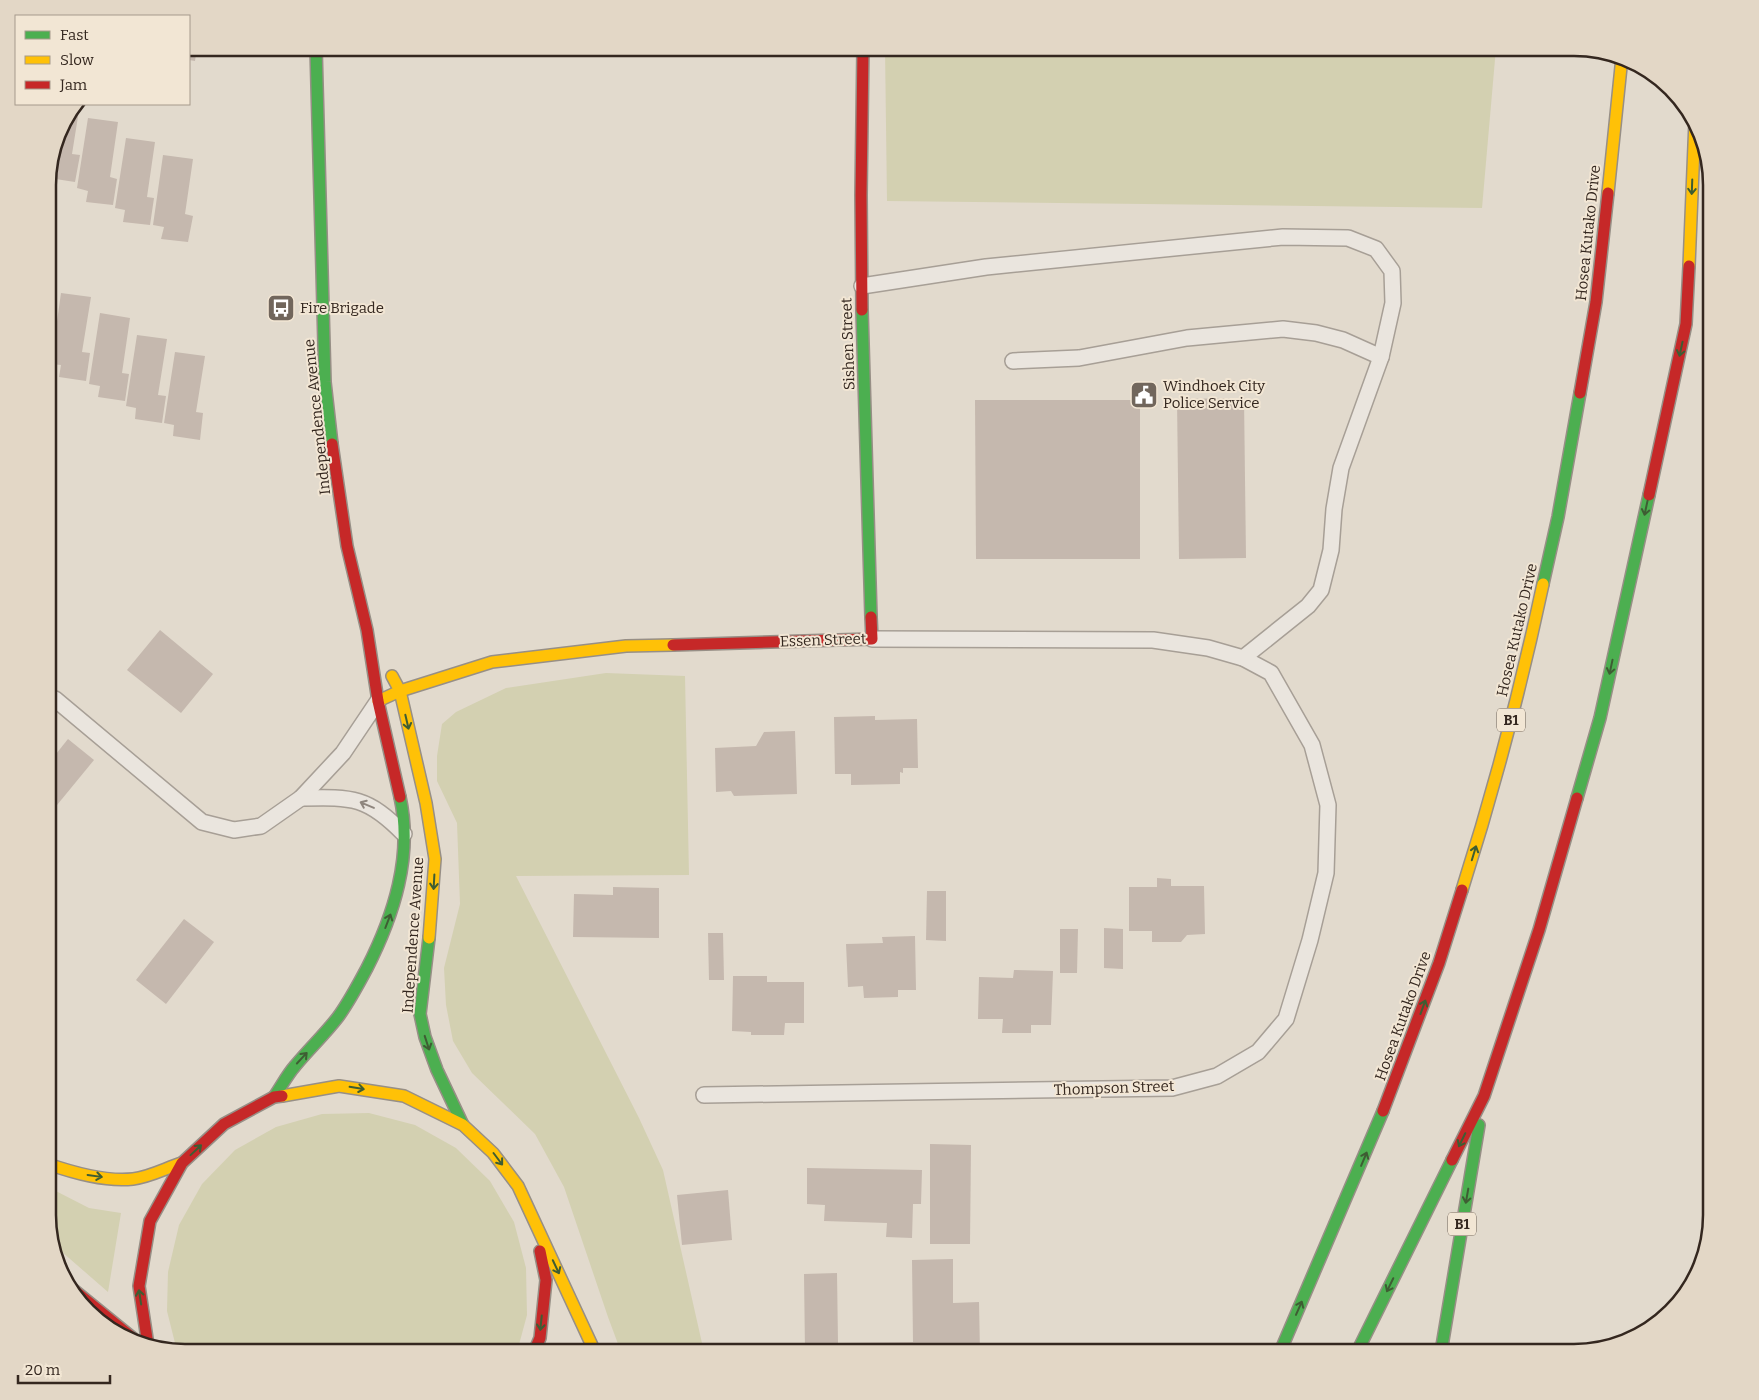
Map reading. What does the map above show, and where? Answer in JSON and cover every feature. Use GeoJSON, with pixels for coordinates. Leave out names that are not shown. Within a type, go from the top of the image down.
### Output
{"type":"FeatureCollection","features":[{"type":"Feature","properties":{"kind":"main road","name":"Independence Avenue"},"geometry":{"type":"LineString","coordinates":[[274,1097],[294,1066],[338,1017],[355,991],[382,938],[400,882],[405,835],[404,815],[378,702],[367,630],[347,546],[330,433],[325,382],[316,56]]}},
{"type":"Feature","properties":{"kind":"main road","name":"Sishen Street"},"geometry":{"type":"LineString","coordinates":[[863,56],[861,123],[862,286],[872,639]]}},
{"type":"Feature","properties":{"kind":"main road","name":"Hosea Kutako Drive"},"geometry":{"type":"LineString","coordinates":[[1283,1344],[1388,1100],[1439,963],[1480,834],[1523,676],[1558,517],[1596,302],[1622,66]]}},
{"type":"Feature","properties":{"kind":"main road","name":"B1"},"geometry":{"type":"LineString","coordinates":[[1442,1344],[1484,1096],[1539,930],[1600,718],[1686,324],[1694,139]]}},
{"type":"Feature","properties":{"kind":"main road"},"geometry":{"type":"LineString","coordinates":[[1686,324],[1702,236]]}},
{"type":"Feature","properties":{"kind":"main road","name":"Independence Avenue"},"geometry":{"type":"LineString","coordinates":[[367,630],[400,691],[426,803],[435,859],[432,913],[420,1014],[425,1037],[437,1070],[463,1125]]}},
{"type":"Feature","properties":{"kind":"main road","name":"Essen Street"},"geometry":{"type":"LineString","coordinates":[[378,702],[400,691],[492,662],[616,648],[872,639]]}},
{"type":"Feature","properties":{"kind":"main road","name":"Independence Avenue"},"geometry":{"type":"LineString","coordinates":[[147,1337],[139,1286],[150,1221],[182,1163],[224,1124],[274,1097],[339,1086],[404,1096],[463,1125],[493,1153],[518,1186],[592,1344]]}},
{"type":"Feature","properties":{"kind":"main road"},"geometry":{"type":"LineString","coordinates":[[1360,1344],[1484,1096]]}},
{"type":"Feature","properties":{"kind":"main road"},"geometry":{"type":"LineString","coordinates":[[57,1167],[70,1172],[134,1179],[182,1163]]}},
{"type":"Feature","properties":{"kind":"main road","name":"Independence Avenue"},"geometry":{"type":"LineString","coordinates":[[535,1223],[546,1280],[540,1338],[537,1344]]}},
{"type":"Feature","properties":{"kind":"lane"},"geometry":{"type":"LineString","coordinates":[[862,286],[986,267],[1283,237],[1348,238],[1376,249],[1392,271],[1393,303],[1381,357],[1341,468],[1334,509],[1331,550],[1321,590],[1308,606],[1243,658]]}},
{"type":"Feature","properties":{"kind":"lane"},"geometry":{"type":"LineString","coordinates":[[1013,361],[1079,358],[1187,338],[1283,329],[1316,333],[1343,340],[1381,357]]}},
{"type":"Feature","properties":{"kind":"lane","name":"Essen Street"},"geometry":{"type":"LineString","coordinates":[[872,639],[1153,640],[1208,648],[1243,658],[1270,673]]}},
{"type":"Feature","properties":{"kind":"lane","name":"Thompson Street"},"geometry":{"type":"LineString","coordinates":[[704,1094],[1172,1088],[1217,1076],[1258,1052],[1286,1019],[1310,940],[1326,873],[1328,805],[1312,745],[1270,673]]}},
{"type":"Feature","properties":{"kind":"lane"},"geometry":{"type":"LineString","coordinates":[[57,700],[202,822],[234,830],[261,826],[301,798],[342,752],[378,702]]}},
{"type":"Feature","properties":{"kind":"lane"},"geometry":{"type":"LineString","coordinates":[[301,798],[337,798],[357,801],[374,807],[387,816],[405,835]]}},
{"type":"Feature","properties":{"kind":"shaded area"},"geometry":{"type":"Polygon","coordinates":[[[885,56],[1495,56],[1482,208],[887,201],[885,56]]]}},
{"type":"Feature","properties":{"kind":"shaded area"},"geometry":{"type":"Polygon","coordinates":[[[606,673],[685,676],[689,875],[516,876],[639,1118],[663,1170],[702,1344],[618,1344],[564,1187],[535,1134],[472,1073],[453,1041],[446,1005],[444,968],[460,904],[457,823],[437,781],[437,756],[442,724],[456,712],[506,688],[606,673]]]}},
{"type":"Feature","properties":{"kind":"shaded area"},"geometry":{"type":"Polygon","coordinates":[[[369,1113],[415,1125],[456,1148],[490,1181],[514,1222],[526,1268],[527,1315],[519,1344],[175,1343],[167,1311],[168,1272],[179,1225],[202,1184],[235,1150],[276,1127],[322,1114],[369,1113]]]}},
{"type":"Feature","properties":{"kind":"shaded area"},"geometry":{"type":"Polygon","coordinates":[[[57,1192],[89,1208],[121,1213],[108,1292],[62,1252],[57,1223],[57,1192]]]}},
{"type":"Feature","properties":{"kind":"building"},"geometry":{"type":"Polygon","coordinates":[[[190,56],[196,56],[195,61],[190,60],[190,56]]]}},
{"type":"Feature","properties":{"kind":"building"},"geometry":{"type":"Polygon","coordinates":[[[79,112],[72,154],[80,155],[75,182],[57,179],[57,177],[63,144],[79,112]]]}},
{"type":"Feature","properties":{"kind":"building"},"geometry":{"type":"Polygon","coordinates":[[[88,118],[118,122],[110,177],[117,179],[113,205],[86,202],[88,191],[77,188],[88,118]]]}},
{"type":"Feature","properties":{"kind":"building"},"geometry":{"type":"Polygon","coordinates":[[[126,138],[155,142],[147,197],[154,198],[150,225],[123,222],[125,210],[115,208],[126,138]]]}},
{"type":"Feature","properties":{"kind":"building"},"geometry":{"type":"Polygon","coordinates":[[[163,155],[193,159],[185,214],[193,216],[188,242],[161,239],[164,227],[153,225],[163,155]]]}},
{"type":"Feature","properties":{"kind":"building"},"geometry":{"type":"Polygon","coordinates":[[[61,293],[91,297],[82,352],[90,353],[86,381],[59,377],[61,365],[57,365],[57,321],[61,293]]]}},
{"type":"Feature","properties":{"kind":"building"},"geometry":{"type":"Polygon","coordinates":[[[100,313],[130,318],[122,373],[129,374],[125,401],[98,397],[100,386],[89,384],[100,313]]]}},
{"type":"Feature","properties":{"kind":"building"},"geometry":{"type":"Polygon","coordinates":[[[137,335],[167,339],[158,395],[166,396],[162,423],[135,419],[136,408],[126,406],[137,335]]]}},
{"type":"Feature","properties":{"kind":"building"},"geometry":{"type":"Polygon","coordinates":[[[175,352],[205,356],[196,412],[203,413],[200,440],[173,436],[174,425],[164,423],[175,352]]]}},
{"type":"Feature","properties":{"kind":"building"},"geometry":{"type":"Polygon","coordinates":[[[1244,398],[1246,558],[1179,559],[1177,399],[1244,398]]]}},
{"type":"Feature","properties":{"kind":"building"},"geometry":{"type":"Polygon","coordinates":[[[975,400],[1140,400],[1140,559],[976,559],[975,400]]]}},
{"type":"Feature","properties":{"kind":"building"},"geometry":{"type":"Polygon","coordinates":[[[160,630],[213,674],[181,713],[127,670],[160,630]]]}},
{"type":"Feature","properties":{"kind":"building"},"geometry":{"type":"Polygon","coordinates":[[[875,716],[875,720],[917,719],[918,768],[903,768],[903,773],[900,772],[900,784],[851,785],[851,774],[835,774],[834,717],[875,716]]]}},
{"type":"Feature","properties":{"kind":"building"},"geometry":{"type":"Polygon","coordinates":[[[795,731],[797,794],[734,796],[731,791],[716,792],[715,748],[756,746],[764,732],[795,731]]]}},
{"type":"Feature","properties":{"kind":"building"},"geometry":{"type":"Polygon","coordinates":[[[68,739],[94,760],[57,805],[57,753],[68,739]]]}},
{"type":"Feature","properties":{"kind":"building"},"geometry":{"type":"Polygon","coordinates":[[[1157,878],[1171,879],[1171,886],[1204,886],[1205,934],[1187,935],[1181,942],[1152,942],[1152,931],[1129,931],[1129,887],[1157,887],[1157,878]]]}},
{"type":"Feature","properties":{"kind":"building"},"geometry":{"type":"Polygon","coordinates":[[[613,887],[659,888],[659,938],[573,937],[574,894],[613,895],[613,887]]]}},
{"type":"Feature","properties":{"kind":"building"},"geometry":{"type":"Polygon","coordinates":[[[927,891],[946,891],[946,941],[926,940],[927,891]]]}},
{"type":"Feature","properties":{"kind":"building"},"geometry":{"type":"Polygon","coordinates":[[[184,919],[214,942],[166,1004],[136,980],[184,919]]]}},
{"type":"Feature","properties":{"kind":"building"},"geometry":{"type":"Polygon","coordinates":[[[1104,928],[1123,929],[1123,969],[1104,968],[1104,928]]]}},
{"type":"Feature","properties":{"kind":"building"},"geometry":{"type":"Polygon","coordinates":[[[1060,929],[1078,929],[1077,973],[1060,973],[1060,929]]]}},
{"type":"Feature","properties":{"kind":"building"},"geometry":{"type":"Polygon","coordinates":[[[708,933],[723,933],[724,980],[709,980],[708,933]]]}},
{"type":"Feature","properties":{"kind":"building"},"geometry":{"type":"Polygon","coordinates":[[[915,936],[916,990],[898,990],[898,997],[864,998],[863,986],[848,987],[846,944],[883,943],[882,937],[915,936]]]}},
{"type":"Feature","properties":{"kind":"building"},"geometry":{"type":"Polygon","coordinates":[[[1014,970],[1053,971],[1051,1025],[1031,1025],[1031,1033],[1002,1033],[1003,1019],[978,1019],[979,977],[1013,978],[1014,970]]]}},
{"type":"Feature","properties":{"kind":"building"},"geometry":{"type":"Polygon","coordinates":[[[733,976],[767,976],[767,982],[804,982],[804,1023],[785,1023],[784,1035],[751,1035],[751,1032],[732,1031],[733,976]]]}},
{"type":"Feature","properties":{"kind":"building"},"geometry":{"type":"Polygon","coordinates":[[[930,1144],[971,1145],[970,1244],[930,1244],[930,1144]]]}},
{"type":"Feature","properties":{"kind":"building"},"geometry":{"type":"Polygon","coordinates":[[[807,1168],[922,1170],[921,1204],[913,1204],[912,1238],[886,1237],[887,1223],[824,1221],[825,1205],[807,1204],[807,1168]]]}},
{"type":"Feature","properties":{"kind":"building"},"geometry":{"type":"Polygon","coordinates":[[[728,1190],[732,1240],[682,1245],[677,1195],[728,1190]]]}},
{"type":"Feature","properties":{"kind":"building"},"geometry":{"type":"Polygon","coordinates":[[[953,1259],[953,1303],[979,1302],[980,1344],[805,1344],[804,1274],[837,1273],[838,1343],[913,1342],[912,1260],[953,1259]]]}},
{"type":"Feature","properties":{"kind":"traffic: fast"},"geometry":{"type":"LineString","coordinates":[[316,56],[325,382],[332,444]]}},
{"type":"Feature","properties":{"kind":"traffic: fast"},"geometry":{"type":"LineString","coordinates":[[862,310],[871,617]]}},
{"type":"Feature","properties":{"kind":"traffic: fast"},"geometry":{"type":"LineString","coordinates":[[1543,584],[1558,517],[1580,393]]}},
{"type":"Feature","properties":{"kind":"traffic: fast"},"geometry":{"type":"LineString","coordinates":[[1577,798],[1600,718],[1649,495]]}},
{"type":"Feature","properties":{"kind":"traffic: fast"},"geometry":{"type":"LineString","coordinates":[[274,1097],[292,1070],[338,1017],[357,987],[377,948],[393,906],[402,863],[404,841],[400,797]]}},
{"type":"Feature","properties":{"kind":"traffic: fast"},"geometry":{"type":"LineString","coordinates":[[429,938],[420,1014],[425,1037],[437,1070],[463,1125]]}},
{"type":"Feature","properties":{"kind":"traffic: fast"},"geometry":{"type":"LineString","coordinates":[[1283,1344],[1383,1111]]}},
{"type":"Feature","properties":{"kind":"traffic: fast"},"geometry":{"type":"LineString","coordinates":[[1442,1344],[1479,1125]]}},
{"type":"Feature","properties":{"kind":"traffic: fast"},"geometry":{"type":"LineString","coordinates":[[1361,1344],[1452,1160]]}},
{"type":"Feature","properties":{"kind":"traffic: slow"},"geometry":{"type":"LineString","coordinates":[[1608,193],[1621,66]]}},
{"type":"Feature","properties":{"kind":"traffic: slow"},"geometry":{"type":"LineString","coordinates":[[1689,266],[1694,139]]}},
{"type":"Feature","properties":{"kind":"traffic: slow"},"geometry":{"type":"LineString","coordinates":[[1462,890],[1506,738],[1543,584]]}},
{"type":"Feature","properties":{"kind":"traffic: slow"},"geometry":{"type":"LineString","coordinates":[[378,701],[400,691],[492,662],[626,646],[673,645]]}},
{"type":"Feature","properties":{"kind":"traffic: slow"},"geometry":{"type":"LineString","coordinates":[[392,676],[400,691],[426,803],[435,859],[429,938]]}},
{"type":"Feature","properties":{"kind":"traffic: slow"},"geometry":{"type":"LineString","coordinates":[[282,1096],[339,1086],[404,1096],[463,1125],[493,1153],[518,1186],[591,1344]]}},
{"type":"Feature","properties":{"kind":"traffic: slow"},"geometry":{"type":"LineString","coordinates":[[57,1167],[90,1176],[122,1180],[146,1176],[182,1163]]}},
{"type":"Feature","properties":{"kind":"traffic: jam"},"geometry":{"type":"LineString","coordinates":[[862,310],[863,56]]}},
{"type":"Feature","properties":{"kind":"traffic: jam"},"geometry":{"type":"LineString","coordinates":[[1580,393],[1596,302],[1608,193]]}},
{"type":"Feature","properties":{"kind":"traffic: jam"},"geometry":{"type":"LineString","coordinates":[[1649,495],[1686,324],[1689,266]]}},
{"type":"Feature","properties":{"kind":"traffic: jam"},"geometry":{"type":"LineString","coordinates":[[332,444],[347,546],[367,630],[378,701],[400,797]]}},
{"type":"Feature","properties":{"kind":"traffic: jam"},"geometry":{"type":"LineString","coordinates":[[673,645],[872,639],[871,617]]}},
{"type":"Feature","properties":{"kind":"traffic: jam"},"geometry":{"type":"LineString","coordinates":[[1452,1160],[1484,1096],[1539,930],[1577,798]]}},
{"type":"Feature","properties":{"kind":"traffic: jam"},"geometry":{"type":"LineString","coordinates":[[1383,1111],[1439,963],[1462,890]]}},
{"type":"Feature","properties":{"kind":"traffic: jam"},"geometry":{"type":"LineString","coordinates":[[147,1337],[139,1286],[150,1221],[182,1163],[224,1124],[274,1097],[282,1096]]}},
{"type":"Feature","properties":{"kind":"traffic: jam"},"geometry":{"type":"LineString","coordinates":[[537,1344],[540,1338],[546,1280],[540,1251]]}},
{"type":"Feature","properties":{"kind":"traffic: jam"},"geometry":{"type":"LineString","coordinates":[[97,1309],[106,1316]]}},
{"type":"Feature","properties":{"kind":"place","name":"Fire Brigade"},"geometry":{"type":"Point","coordinates":[281,308]}},
{"type":"Feature","properties":{"kind":"place","name":"Windhoek City Police Service"},"geometry":{"type":"Point","coordinates":[1144,395]}}]}
